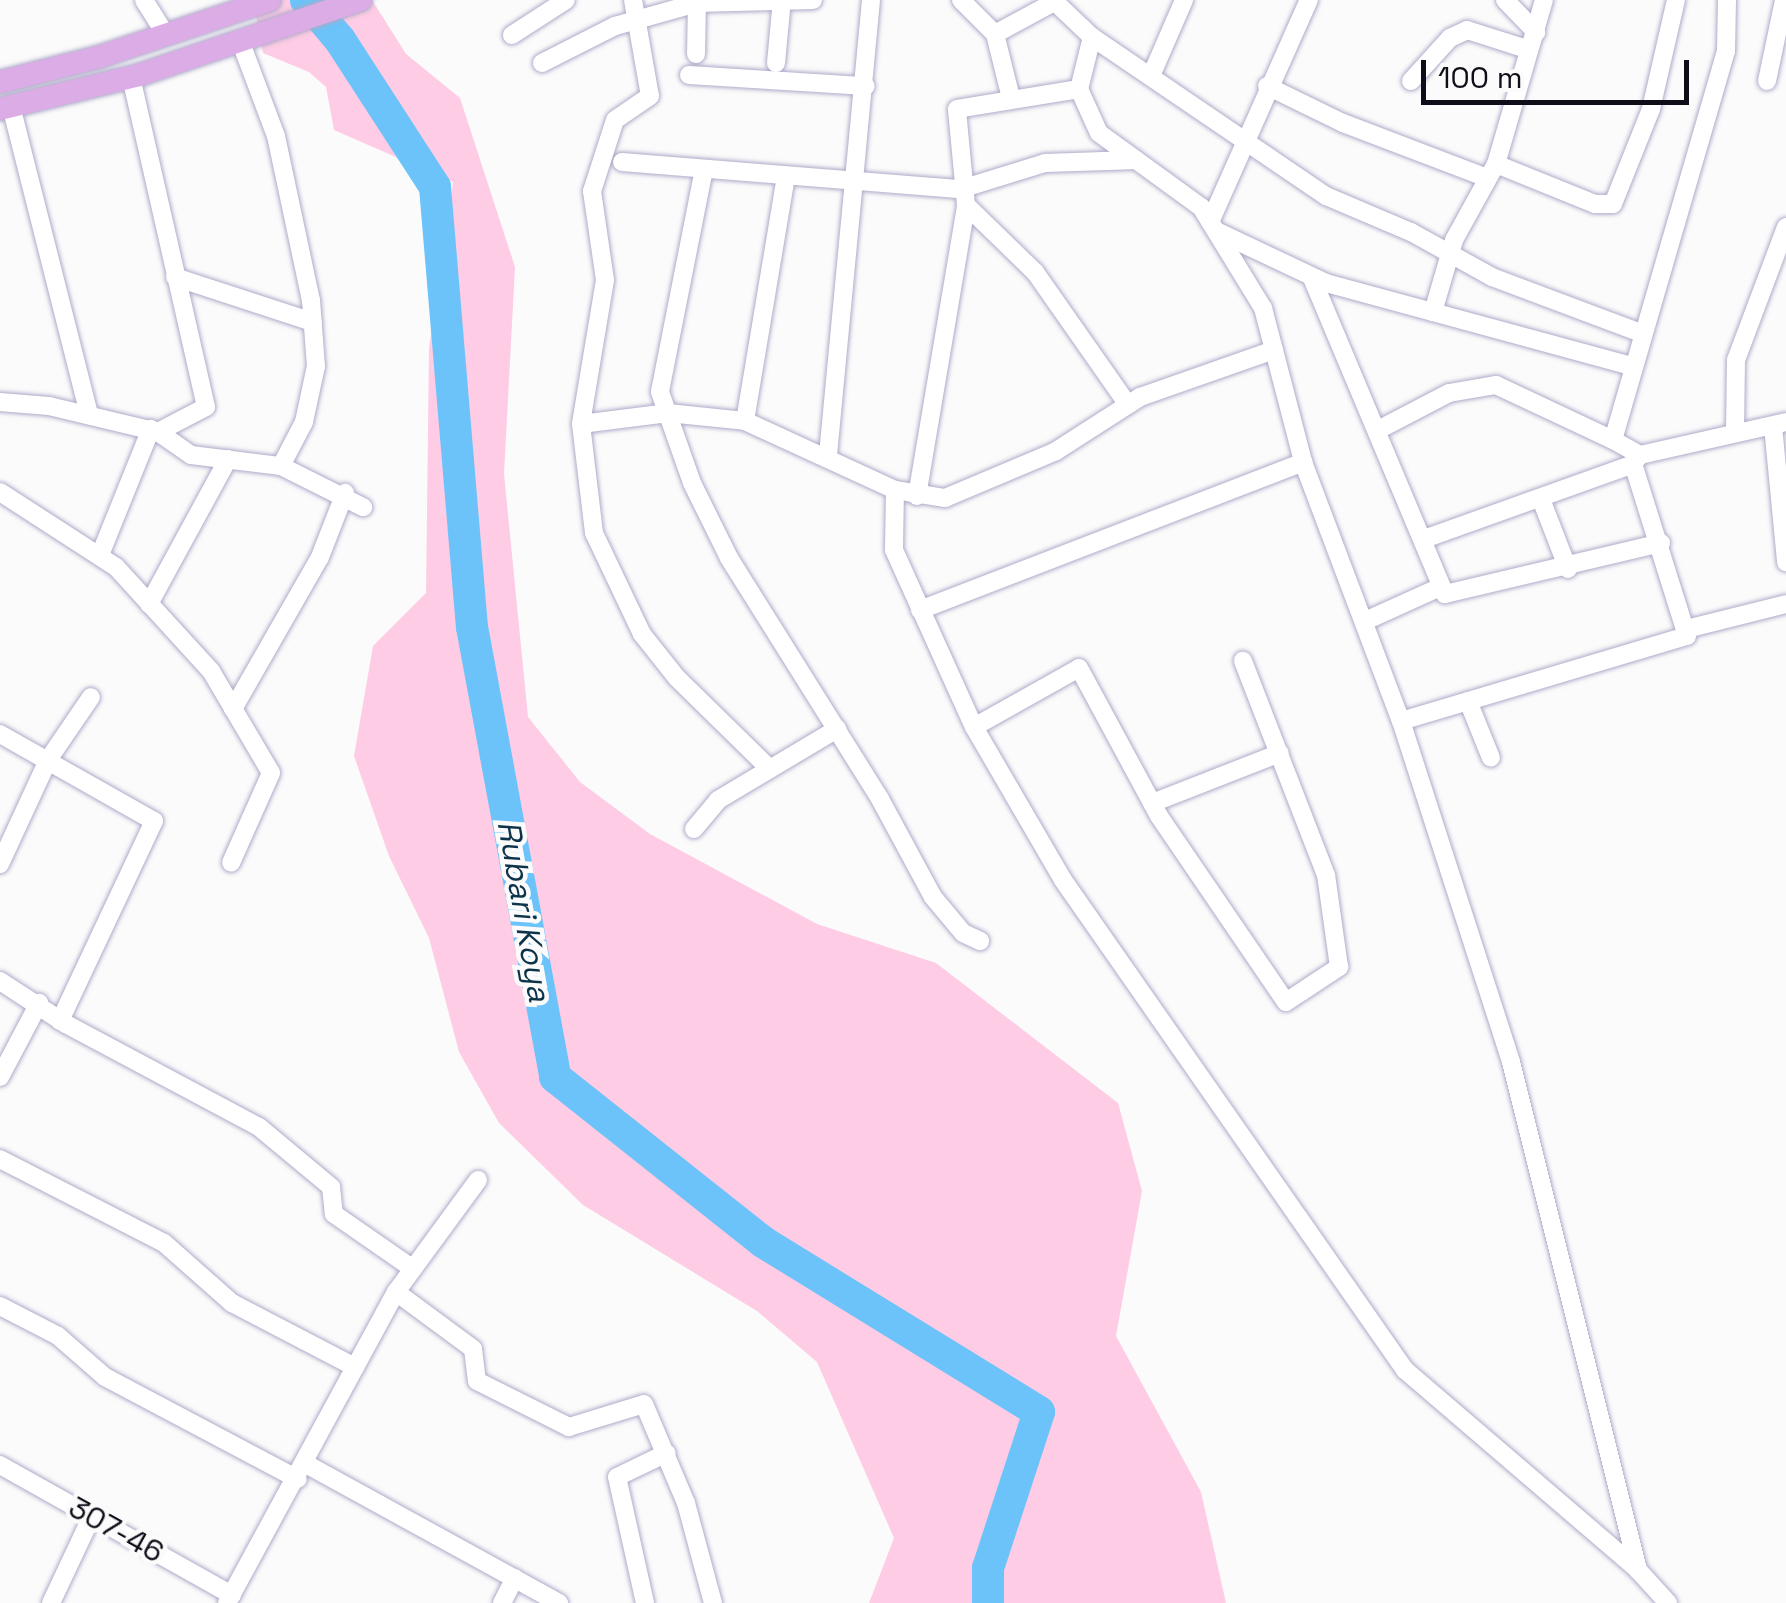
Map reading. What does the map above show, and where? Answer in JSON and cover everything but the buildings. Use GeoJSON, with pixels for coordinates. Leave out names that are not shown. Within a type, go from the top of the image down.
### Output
{"type":"FeatureCollection","features":[{"type":"Feature","properties":{"kind":"main road"},"geometry":{"type":"LineString","coordinates":[[0,82],[98,57],[270,0]]}},
{"type":"Feature","properties":{"kind":"main road"},"geometry":{"type":"LineString","coordinates":[[5,108],[132,76],[361,0]]}},
{"type":"Feature","properties":{"kind":"main road"},"geometry":{"type":"LineString","coordinates":[[98,57],[105,84]]}},
{"type":"Feature","properties":{"kind":"street"},"geometry":{"type":"LineString","coordinates":[[144,0],[165,34]]}},
{"type":"Feature","properties":{"kind":"street"},"geometry":{"type":"LineString","coordinates":[[512,35],[566,0]]}},
{"type":"Feature","properties":{"kind":"street"},"geometry":{"type":"LineString","coordinates":[[634,0],[650,96],[616,120],[592,191],[605,280],[581,424],[594,533],[618,591],[677,678],[770,768]]}},
{"type":"Feature","properties":{"kind":"street"},"geometry":{"type":"LineString","coordinates":[[542,63],[584,38],[697,2],[813,0]]}},
{"type":"Feature","properties":{"kind":"street"},"geometry":{"type":"LineString","coordinates":[[828,454],[852,184],[866,86],[871,0]]}},
{"type":"Feature","properties":{"kind":"street"},"geometry":{"type":"LineString","coordinates":[[961,0],[995,34],[1011,98]]}},
{"type":"Feature","properties":{"kind":"street"},"geometry":{"type":"LineString","coordinates":[[1151,76],[1184,0]]}},
{"type":"Feature","properties":{"kind":"street"},"geometry":{"type":"LineString","coordinates":[[1209,220],[1309,0]]}},
{"type":"Feature","properties":{"kind":"street"},"geometry":{"type":"LineString","coordinates":[[1505,0],[1532,41]]}},
{"type":"Feature","properties":{"kind":"street"},"geometry":{"type":"LineString","coordinates":[[1434,312],[1449,258],[1492,171],[1544,0]]}},
{"type":"Feature","properties":{"kind":"street"},"geometry":{"type":"LineString","coordinates":[[1267,86],[1343,123],[1596,204],[1613,204],[1651,109],[1676,0]]}},
{"type":"Feature","properties":{"kind":"street"},"geometry":{"type":"LineString","coordinates":[[1613,440],[1726,51],[1728,0]]}},
{"type":"Feature","properties":{"kind":"street"},"geometry":{"type":"LineString","coordinates":[[1767,81],[1784,0]]}},
{"type":"Feature","properties":{"kind":"street"},"geometry":{"type":"LineString","coordinates":[[995,34],[1059,1],[1092,37],[1326,196],[1412,232],[1449,258],[1641,333]]}},
{"type":"Feature","properties":{"kind":"street"},"geometry":{"type":"LineString","coordinates":[[696,54],[697,2]]}},
{"type":"Feature","properties":{"kind":"street"},"geometry":{"type":"LineString","coordinates":[[776,63],[782,2]]}},
{"type":"Feature","properties":{"kind":"street"},"geometry":{"type":"LineString","coordinates":[[1411,81],[1450,38],[1466,30],[1532,41]]}},
{"type":"Feature","properties":{"kind":"street"},"geometry":{"type":"LineString","coordinates":[[1092,37],[1078,89],[1098,133],[1209,220],[1312,278],[1632,366]]}},
{"type":"Feature","properties":{"kind":"street"},"geometry":{"type":"LineString","coordinates":[[245,41],[276,136],[313,322],[316,366],[304,422],[281,466]]}},
{"type":"Feature","properties":{"kind":"street"},"geometry":{"type":"LineString","coordinates":[[689,75],[866,86]]}},
{"type":"Feature","properties":{"kind":"street"},"geometry":{"type":"LineString","coordinates":[[100,556],[155,430],[206,407],[132,76]]}},
{"type":"Feature","properties":{"kind":"street"},"geometry":{"type":"LineString","coordinates":[[917,496],[964,196],[958,109],[1078,89]]}},
{"type":"Feature","properties":{"kind":"street"},"geometry":{"type":"LineString","coordinates":[[5,108],[89,415]]}},
{"type":"Feature","properties":{"kind":"street"},"geometry":{"type":"LineString","coordinates":[[622,162],[786,175],[964,196],[1044,163],[1136,160]]}},
{"type":"Feature","properties":{"kind":"street"},"geometry":{"type":"LineString","coordinates":[[704,169],[660,392],[706,517],[837,729],[933,897],[963,933],[980,941]]}},
{"type":"Feature","properties":{"kind":"street"},"geometry":{"type":"LineString","coordinates":[[745,421],[786,175]]}},
{"type":"Feature","properties":{"kind":"street"},"geometry":{"type":"LineString","coordinates":[[964,196],[1035,272],[1128,405]]}},
{"type":"Feature","properties":{"kind":"street"},"geometry":{"type":"LineString","coordinates":[[1209,220],[1263,308],[1304,462],[1401,721],[1510,1062],[1638,1570]]}},
{"type":"Feature","properties":{"kind":"street"},"geometry":{"type":"LineString","coordinates":[[1735,432],[1736,360],[1786,227]]}},
{"type":"Feature","properties":{"kind":"street"},"geometry":{"type":"LineString","coordinates":[[175,277],[313,322]]}},
{"type":"Feature","properties":{"kind":"street"},"geometry":{"type":"LineString","coordinates":[[1312,278],[1424,539],[1438,588],[1445,594],[1568,569],[1662,543]]}},
{"type":"Feature","properties":{"kind":"street"},"geometry":{"type":"LineString","coordinates":[[581,424],[668,413],[745,421],[828,454],[894,490],[945,498],[1056,451],[1128,405],[1274,350]]}},
{"type":"Feature","properties":{"kind":"street"},"geometry":{"type":"LineString","coordinates":[[1378,430],[1448,393],[1496,385],[1613,440],[1636,460],[1690,628],[1687,636],[1401,721]]}},
{"type":"Feature","properties":{"kind":"street"},"geometry":{"type":"LineString","coordinates":[[0,402],[89,415],[155,430],[192,455],[281,466],[345,493],[363,507]]}},
{"type":"Feature","properties":{"kind":"street"},"geometry":{"type":"LineString","coordinates":[[1424,539],[1541,499],[1636,460],[1735,432],[1780,424],[1786,562]]}},
{"type":"Feature","properties":{"kind":"street"},"geometry":{"type":"LineString","coordinates":[[149,604],[228,459]]}},
{"type":"Feature","properties":{"kind":"street"},"geometry":{"type":"LineString","coordinates":[[920,610],[1304,462]]}},
{"type":"Feature","properties":{"kind":"street"},"geometry":{"type":"LineString","coordinates":[[894,490],[894,550],[974,728],[1062,880],[1405,1370],[1638,1570],[1668,1603]]}},
{"type":"Feature","properties":{"kind":"street"},"geometry":{"type":"LineString","coordinates":[[0,492],[100,556],[211,671],[271,773],[231,864]]}},
{"type":"Feature","properties":{"kind":"street"},"geometry":{"type":"LineString","coordinates":[[233,709],[320,557],[345,493]]}},
{"type":"Feature","properties":{"kind":"street"},"geometry":{"type":"LineString","coordinates":[[1541,499],[1568,569]]}},
{"type":"Feature","properties":{"kind":"street"},"geometry":{"type":"LineString","coordinates":[[1364,621],[1438,588]]}},
{"type":"Feature","properties":{"kind":"street"},"geometry":{"type":"LineString","coordinates":[[1690,628],[1786,604]]}},
{"type":"Feature","properties":{"kind":"street"},"geometry":{"type":"LineString","coordinates":[[974,728],[1079,668],[1152,804],[1286,1002],[1339,966],[1326,875],[1243,661]]}},
{"type":"Feature","properties":{"kind":"street"},"geometry":{"type":"LineString","coordinates":[[0,864],[48,760],[91,697]]}},
{"type":"Feature","properties":{"kind":"street"},"geometry":{"type":"LineString","coordinates":[[1468,702],[1491,758]]}},
{"type":"Feature","properties":{"kind":"street"},"geometry":{"type":"LineString","coordinates":[[694,830],[718,800],[837,729]]}},
{"type":"Feature","properties":{"kind":"street"},"geometry":{"type":"LineString","coordinates":[[0,734],[154,822],[60,1021]]}},
{"type":"Feature","properties":{"kind":"street"},"geometry":{"type":"LineString","coordinates":[[1152,804],[1280,752]]}},
{"type":"Feature","properties":{"kind":"street"},"geometry":{"type":"LineString","coordinates":[[0,981],[39,1003],[60,1021],[259,1127],[331,1186],[334,1214],[413,1269]]}},
{"type":"Feature","properties":{"kind":"street"},"geometry":{"type":"LineString","coordinates":[[0,1077],[39,1003]]}},
{"type":"Feature","properties":{"kind":"street"},"geometry":{"type":"LineString","coordinates":[[0,1159],[164,1243],[232,1303],[355,1367]]}},
{"type":"Feature","properties":{"kind":"street"},"geometry":{"type":"LineString","coordinates":[[230,1599],[396,1292],[478,1180]]}},
{"type":"Feature","properties":{"kind":"street"},"geometry":{"type":"LineString","coordinates":[[396,1292],[473,1350],[476,1381],[572,1428],[640,1402],[667,1453],[713,1603]]}},
{"type":"Feature","properties":{"kind":"street"},"geometry":{"type":"LineString","coordinates":[[0,1306],[58,1336],[105,1377],[302,1471],[559,1603]]}},
{"type":"Feature","properties":{"kind":"street"},"geometry":{"type":"LineString","coordinates":[[645,1603],[617,1477],[667,1453]]}},
{"type":"Feature","properties":{"kind":"street","name":"307-46"},"geometry":{"type":"LineString","coordinates":[[0,1464],[230,1599]]}},
{"type":"Feature","properties":{"kind":"street"},"geometry":{"type":"LineString","coordinates":[[51,1603],[92,1516]]}},
{"type":"Feature","properties":{"kind":"street"},"geometry":{"type":"LineString","coordinates":[[502,1603],[515,1578]]}},
{"type":"Feature","properties":{"kind":"shaded area"},"geometry":{"type":"Polygon","coordinates":[[[253,0],[372,0],[406,54],[460,98],[515,267],[504,474],[528,717],[580,782],[650,834],[817,924],[936,963],[1118,1103],[1142,1191],[1116,1336],[1201,1492],[1226,1603],[869,1603],[894,1538],[817,1362],[757,1311],[583,1205],[499,1123],[459,1052],[429,938],[389,856],[354,756],[373,646],[426,593],[429,348],[453,182],[334,130],[326,87],[309,72],[263,53],[253,0]]]}},
{"type":"Feature","properties":{"kind":"waterway","name":"Rubari Koya"},"geometry":{"type":"LineString","coordinates":[[306,0],[340,40],[435,187],[472,627],[555,1077],[763,1242],[1039,1412],[988,1568],[988,1603]]}}]}
